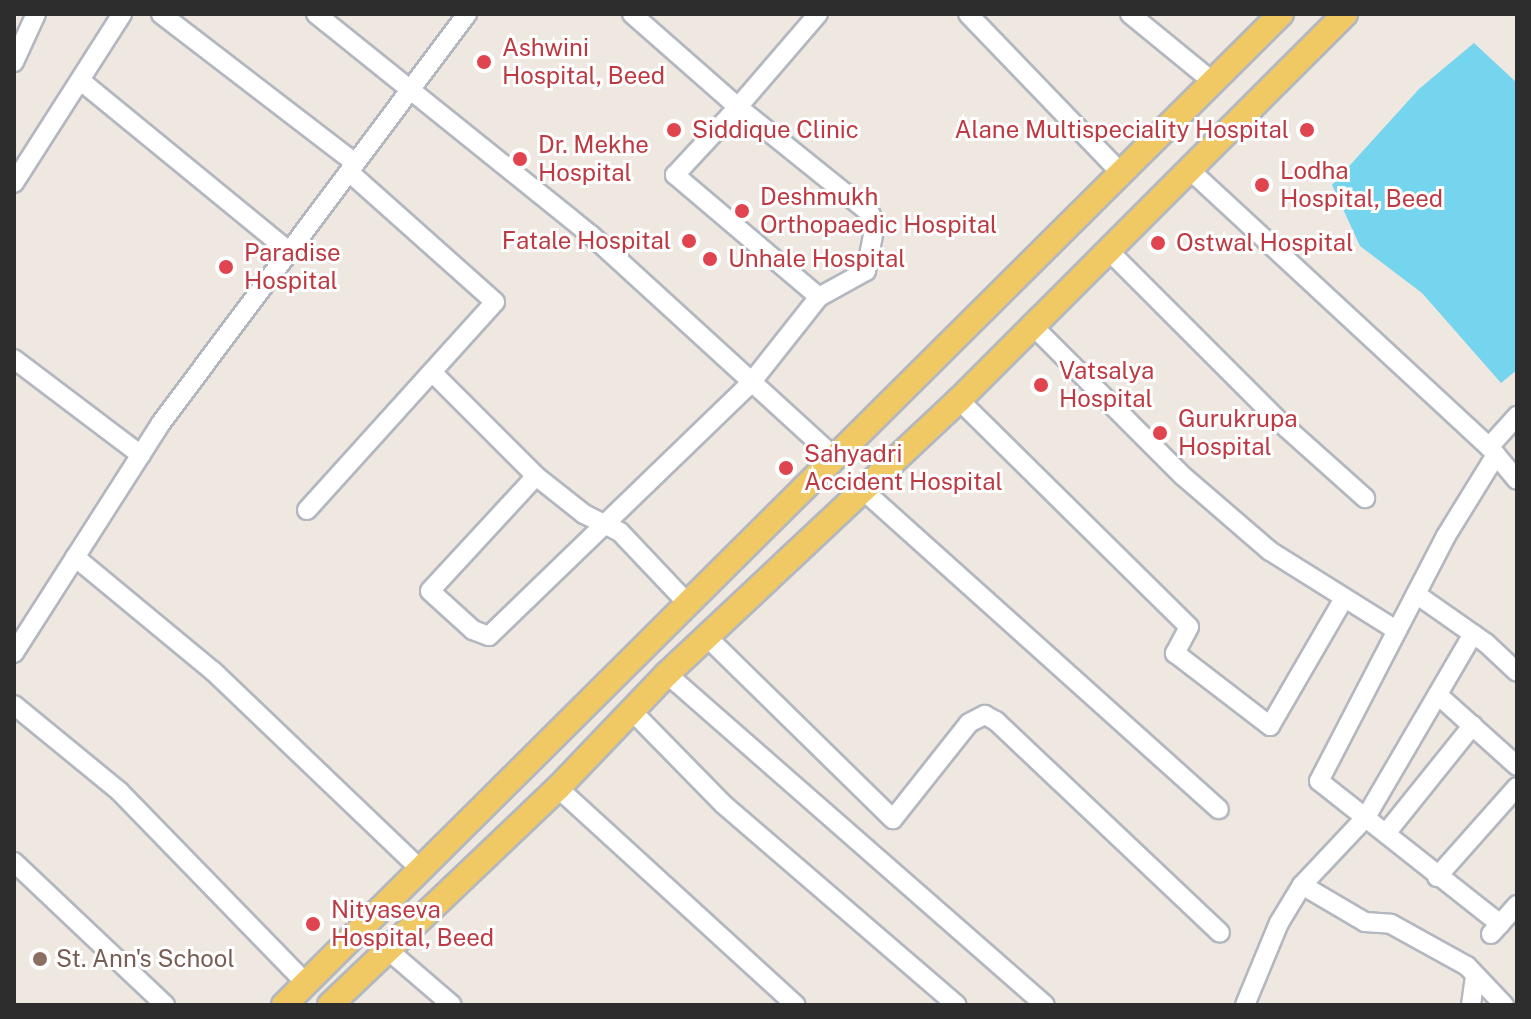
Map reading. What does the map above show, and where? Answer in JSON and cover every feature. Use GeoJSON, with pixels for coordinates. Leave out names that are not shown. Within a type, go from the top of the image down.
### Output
{"type":"FeatureCollection","features":[{"type":"Feature","properties":{"kind":"main road"},"geometry":{"type":"LineString","coordinates":[[284,1005],[1281,14]]}},
{"type":"Feature","properties":{"kind":"main road"},"geometry":{"type":"LineString","coordinates":[[330,1005],[558,788],[667,674],[959,400],[1031,324],[1191,171],[1244,110],[1345,14]]}},
{"type":"Feature","properties":{"kind":"street"},"geometry":{"type":"LineString","coordinates":[[14,62],[36,14]]}},
{"type":"Feature","properties":{"kind":"street"},"geometry":{"type":"LineString","coordinates":[[14,183],[122,14]]}},
{"type":"Feature","properties":{"kind":"street"},"geometry":{"type":"LineString","coordinates":[[161,14],[352,167],[495,302],[307,510]]}},
{"type":"Feature","properties":{"kind":"street"},"geometry":{"type":"LineString","coordinates":[[316,14],[591,235],[835,458]]}},
{"type":"Feature","properties":{"kind":"street"},"geometry":{"type":"LineString","coordinates":[[14,653],[141,455],[467,14]]}},
{"type":"Feature","properties":{"kind":"street"},"geometry":{"type":"LineString","coordinates":[[536,476],[430,591],[473,630],[489,636],[752,382],[819,297],[866,271],[875,225],[870,213],[738,107],[632,14]]}},
{"type":"Feature","properties":{"kind":"street"},"geometry":{"type":"LineString","coordinates":[[818,14],[675,175],[819,297]]}},
{"type":"Feature","properties":{"kind":"street"},"geometry":{"type":"LineString","coordinates":[[968,14],[1121,173]]}},
{"type":"Feature","properties":{"kind":"street"},"geometry":{"type":"LineString","coordinates":[[1130,14],[1213,82]]}},
{"type":"Feature","properties":{"kind":"street"},"geometry":{"type":"LineString","coordinates":[[81,81],[289,251]]}},
{"type":"Feature","properties":{"kind":"street"},"geometry":{"type":"LineString","coordinates":[[1191,171],[1492,451],[1517,480]]}},
{"type":"Feature","properties":{"kind":"street"},"geometry":{"type":"LineString","coordinates":[[1108,250],[1281,423],[1365,498]]}},
{"type":"Feature","properties":{"kind":"street"},"geometry":{"type":"LineString","coordinates":[[1031,324],[1183,476],[1270,551],[1343,600],[1396,630]]}},
{"type":"Feature","properties":{"kind":"street"},"geometry":{"type":"LineString","coordinates":[[14,359],[141,455]]}},
{"type":"Feature","properties":{"kind":"street"},"geometry":{"type":"LineString","coordinates":[[432,372],[536,476],[650,560],[688,604]]}},
{"type":"Feature","properties":{"kind":"street"},"geometry":{"type":"LineString","coordinates":[[959,400],[1189,627],[1175,653],[1270,726],[1343,600]]}},
{"type":"Feature","properties":{"kind":"street"},"geometry":{"type":"LineString","coordinates":[[1517,416],[1492,451],[1319,781],[1387,832],[1495,929],[1517,905]]}},
{"type":"Feature","properties":{"kind":"street"},"geometry":{"type":"LineString","coordinates":[[863,490],[1219,809]]}},
{"type":"Feature","properties":{"kind":"street"},"geometry":{"type":"LineString","coordinates":[[75,557],[213,671],[421,870]]}},
{"type":"Feature","properties":{"kind":"street"},"geometry":{"type":"LineString","coordinates":[[1416,594],[1473,634],[1517,672]]}},
{"type":"Feature","properties":{"kind":"street"},"geometry":{"type":"LineString","coordinates":[[1245,1005],[1279,923],[1302,885],[1366,817],[1473,634]]}},
{"type":"Feature","properties":{"kind":"street"},"geometry":{"type":"LineString","coordinates":[[708,638],[893,819],[969,723],[985,715],[996,721],[1220,933]]}},
{"type":"Feature","properties":{"kind":"street"},"geometry":{"type":"LineString","coordinates":[[667,674],[1045,1005]]}},
{"type":"Feature","properties":{"kind":"street"},"geometry":{"type":"LineString","coordinates":[[1438,695],[1517,766]]}},
{"type":"Feature","properties":{"kind":"street"},"geometry":{"type":"LineString","coordinates":[[14,705],[119,791],[306,983]]}},
{"type":"Feature","properties":{"kind":"street"},"geometry":{"type":"LineString","coordinates":[[631,710],[723,804],[957,1005]]}},
{"type":"Feature","properties":{"kind":"street"},"geometry":{"type":"LineString","coordinates":[[1387,832],[1473,725]]}},
{"type":"Feature","properties":{"kind":"street"},"geometry":{"type":"LineString","coordinates":[[1437,877],[1517,787]]}},
{"type":"Feature","properties":{"kind":"street"},"geometry":{"type":"LineString","coordinates":[[558,788],[796,1005]]}},
{"type":"Feature","properties":{"kind":"street"},"geometry":{"type":"LineString","coordinates":[[14,862],[165,1005]]}},
{"type":"Feature","properties":{"kind":"street"},"geometry":{"type":"LineString","coordinates":[[1302,885],[1365,922],[1391,924],[1467,966],[1475,978],[1504,1005]]}},
{"type":"Feature","properties":{"kind":"street"},"geometry":{"type":"LineString","coordinates":[[388,950],[452,1005]]}},
{"type":"Feature","properties":{"kind":"street"},"geometry":{"type":"LineString","coordinates":[[1471,1005],[1475,978]]}},
{"type":"Feature","properties":{"kind":"water"},"geometry":{"type":"Polygon","coordinates":[[[1474,43],[1517,83],[1517,370],[1501,383],[1422,293],[1360,246],[1332,185],[1419,89],[1474,43]]]}},
{"type":"Feature","properties":{"kind":"place","name":"Ashwini Hospital, Beed"},"geometry":{"type":"Point","coordinates":[484,62]}},
{"type":"Feature","properties":{"kind":"place","name":"Siddique Clinic"},"geometry":{"type":"Point","coordinates":[674,130]}},
{"type":"Feature","properties":{"kind":"place","name":"Alane Multispeciality Hospital"},"geometry":{"type":"Point","coordinates":[1307,130]}},
{"type":"Feature","properties":{"kind":"place","name":"Dr. Mekhe Hospital"},"geometry":{"type":"Point","coordinates":[520,159]}},
{"type":"Feature","properties":{"kind":"place","name":"Lodha Hospital, Beed"},"geometry":{"type":"Point","coordinates":[1262,185]}},
{"type":"Feature","properties":{"kind":"place","name":"Deshmukh Orthopaedic Hospital"},"geometry":{"type":"Point","coordinates":[742,211]}},
{"type":"Feature","properties":{"kind":"place","name":"Fatale Hospital"},"geometry":{"type":"Point","coordinates":[689,241]}},
{"type":"Feature","properties":{"kind":"place","name":"Ostwal Hospital"},"geometry":{"type":"Point","coordinates":[1158,243]}},
{"type":"Feature","properties":{"kind":"place","name":"Unhale Hospital"},"geometry":{"type":"Point","coordinates":[710,259]}},
{"type":"Feature","properties":{"kind":"place","name":"Paradise Hospital"},"geometry":{"type":"Point","coordinates":[226,267]}},
{"type":"Feature","properties":{"kind":"place","name":"Vatsalya Hospital"},"geometry":{"type":"Point","coordinates":[1041,385]}},
{"type":"Feature","properties":{"kind":"place","name":"Gurukrupa Hospital"},"geometry":{"type":"Point","coordinates":[1160,433]}},
{"type":"Feature","properties":{"kind":"place","name":"Sahyadri Accident Hospital"},"geometry":{"type":"Point","coordinates":[786,468]}},
{"type":"Feature","properties":{"kind":"place","name":"Nityaseva Hospital, Beed"},"geometry":{"type":"Point","coordinates":[313,924]}},
{"type":"Feature","properties":{"kind":"place","name":"St. Ann's School"},"geometry":{"type":"Point","coordinates":[40,959]}}]}
